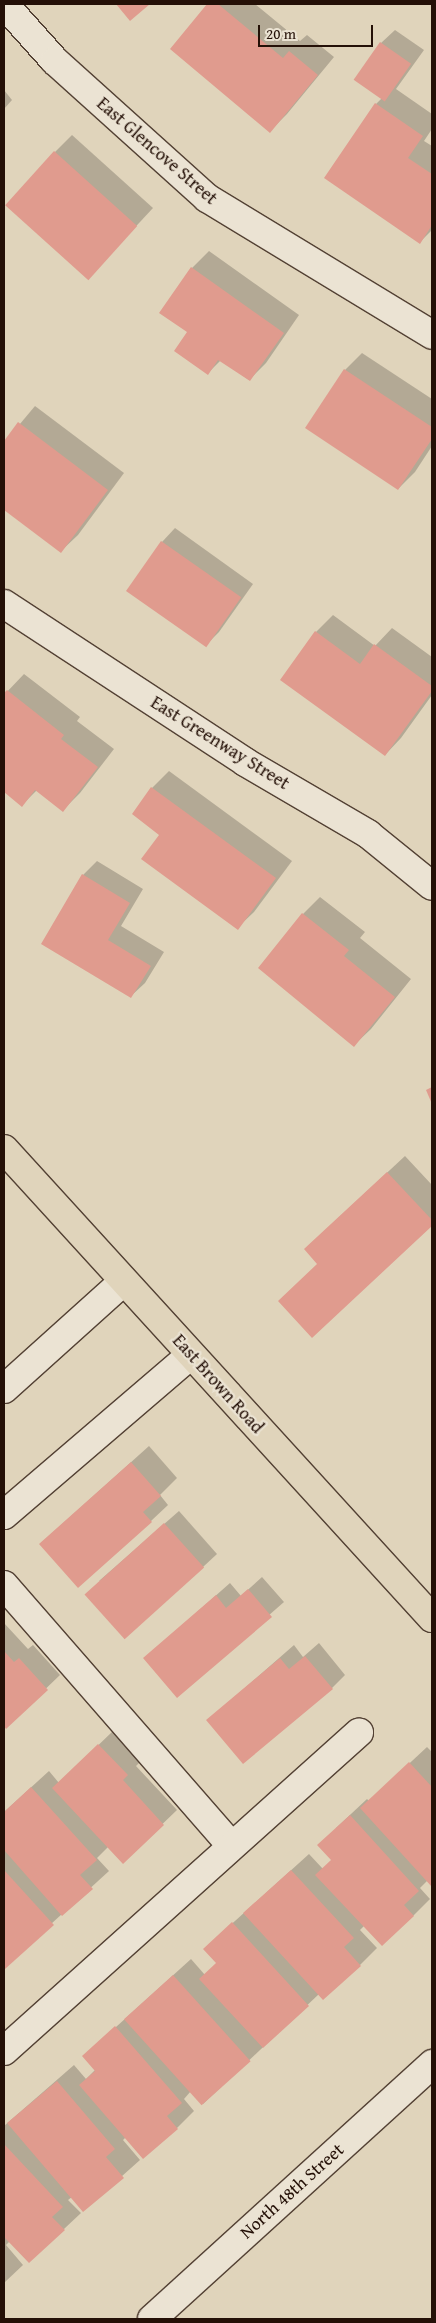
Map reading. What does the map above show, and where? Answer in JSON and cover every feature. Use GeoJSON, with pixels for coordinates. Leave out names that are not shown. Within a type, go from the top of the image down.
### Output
{"type":"FeatureCollection","features":[{"type":"Feature","properties":{"kind":"main road","name":"East Brown Road"},"geometry":{"type":"LineString","coordinates":[[4,1149],[432,1618]]}},
{"type":"Feature","properties":{"kind":"street","name":"East Glencove Street"},"geometry":{"type":"LineString","coordinates":[[4,4],[55,61],[207,198],[432,335]]}},
{"type":"Feature","properties":{"kind":"street","name":"East Greenway Street"},"geometry":{"type":"LineString","coordinates":[[4,604],[246,762],[368,834],[432,886]]}},
{"type":"Feature","properties":{"kind":"street"},"geometry":{"type":"LineString","coordinates":[[4,1388],[124,1281]]}},
{"type":"Feature","properties":{"kind":"street"},"geometry":{"type":"LineString","coordinates":[[4,1515],[191,1355]]}},
{"type":"Feature","properties":{"kind":"street"},"geometry":{"type":"LineString","coordinates":[[4,1585],[231,1845]]}},
{"type":"Feature","properties":{"kind":"street"},"geometry":{"type":"LineString","coordinates":[[4,2050],[359,1732]]}},
{"type":"Feature","properties":{"kind":"street","name":"North 48th Street"},"geometry":{"type":"LineString","coordinates":[[152,2319],[432,2064]]}},
{"type":"Feature","properties":{"kind":"building"},"geometry":{"type":"Polygon","coordinates":[[[116,4],[150,4],[130,21],[116,4]]]}},
{"type":"Feature","properties":{"kind":"building"},"geometry":{"type":"Polygon","coordinates":[[[207,4],[218,4],[283,58],[289,51],[318,75],[270,133],[170,49],[207,4]]]}},
{"type":"Feature","properties":{"kind":"building"},"geometry":{"type":"Polygon","coordinates":[[[380,42],[411,64],[385,101],[354,80],[380,42]]]}},
{"type":"Feature","properties":{"kind":"building"},"geometry":{"type":"Polygon","coordinates":[[[375,103],[423,136],[408,158],[432,174],[432,225],[420,244],[324,178],[375,103]]]}},
{"type":"Feature","properties":{"kind":"building"},"geometry":{"type":"Polygon","coordinates":[[[54,151],[137,226],[88,280],[5,205],[54,151]]]}},
{"type":"Feature","properties":{"kind":"building"},"geometry":{"type":"Polygon","coordinates":[[[191,267],[284,333],[250,381],[218,360],[208,375],[174,351],[187,332],[159,313],[191,267]]]}},
{"type":"Feature","properties":{"kind":"building"},"geometry":{"type":"Polygon","coordinates":[[[344,369],[432,427],[432,439],[398,490],[305,428],[344,369]]]}},
{"type":"Feature","properties":{"kind":"building"},"geometry":{"type":"Polygon","coordinates":[[[18,422],[108,490],[61,553],[4,510],[4,441],[18,422]]]}},
{"type":"Feature","properties":{"kind":"building"},"geometry":{"type":"Polygon","coordinates":[[[161,541],[241,597],[206,647],[126,591],[161,541]]]}},
{"type":"Feature","properties":{"kind":"building"},"geometry":{"type":"Polygon","coordinates":[[[315,631],[360,664],[374,644],[432,686],[432,691],[385,756],[280,680],[315,631]]]}},
{"type":"Feature","properties":{"kind":"building"},"geometry":{"type":"Polygon","coordinates":[[[7,690],[64,735],[61,739],[98,767],[63,812],[35,790],[22,807],[4,792],[4,693],[7,690]]]}},
{"type":"Feature","properties":{"kind":"building"},"geometry":{"type":"Polygon","coordinates":[[[151,787],[276,878],[238,930],[141,859],[159,835],[132,814],[151,787]]]}},
{"type":"Feature","properties":{"kind":"building"},"geometry":{"type":"Polygon","coordinates":[[[82,874],[130,903],[108,940],[151,966],[131,998],[41,944],[82,874]]]}},
{"type":"Feature","properties":{"kind":"building"},"geometry":{"type":"Polygon","coordinates":[[[302,913],[349,950],[344,956],[395,997],[354,1047],[258,968],[302,913]]]}},
{"type":"Feature","properties":{"kind":"building"},"geometry":{"type":"Polygon","coordinates":[[[432,1087],[432,1104],[426,1090],[432,1087]]]}},
{"type":"Feature","properties":{"kind":"building"},"geometry":{"type":"Polygon","coordinates":[[[387,1172],[432,1220],[432,1226],[312,1338],[278,1301],[317,1264],[304,1249],[387,1172]]]}},
{"type":"Feature","properties":{"kind":"building"},"geometry":{"type":"Polygon","coordinates":[[[131,1462],[161,1496],[143,1512],[152,1522],[78,1588],[39,1544],[131,1462]]]}},
{"type":"Feature","properties":{"kind":"building"},"geometry":{"type":"Polygon","coordinates":[[[164,1523],[204,1568],[125,1639],[84,1595],[164,1523]]]}},
{"type":"Feature","properties":{"kind":"building"},"geometry":{"type":"Polygon","coordinates":[[[248,1589],[272,1617],[177,1698],[143,1658],[216,1595],[226,1608],[248,1589]]]}},
{"type":"Feature","properties":{"kind":"building"},"geometry":{"type":"Polygon","coordinates":[[[4,1651],[14,1662],[19,1658],[48,1690],[6,1729],[4,1726],[4,1651]]]}},
{"type":"Feature","properties":{"kind":"building"},"geometry":{"type":"Polygon","coordinates":[[[305,1656],[333,1689],[243,1764],[206,1720],[280,1658],[289,1669],[305,1656]]]}},
{"type":"Feature","properties":{"kind":"building"},"geometry":{"type":"Polygon","coordinates":[[[98,1744],[128,1775],[123,1780],[164,1825],[123,1864],[52,1788],[98,1744]]]}},
{"type":"Feature","properties":{"kind":"building"},"geometry":{"type":"Polygon","coordinates":[[[409,1762],[432,1787],[432,1887],[360,1808],[409,1762]]]}},
{"type":"Feature","properties":{"kind":"building"},"geometry":{"type":"Polygon","coordinates":[[[31,1787],[97,1860],[80,1875],[93,1889],[62,1916],[4,1850],[4,1812],[31,1787]]]}},
{"type":"Feature","properties":{"kind":"building"},"geometry":{"type":"Polygon","coordinates":[[[350,1815],[419,1891],[404,1905],[414,1916],[382,1946],[315,1875],[331,1860],[317,1845],[350,1815]]]}},
{"type":"Feature","properties":{"kind":"building"},"geometry":{"type":"Polygon","coordinates":[[[4,1870],[54,1925],[5,1969],[4,1967],[4,1870]]]}},
{"type":"Feature","properties":{"kind":"building"},"geometry":{"type":"Polygon","coordinates":[[[291,1870],[354,1938],[344,1947],[361,1966],[323,2000],[243,1913],[291,1870]]]}},
{"type":"Feature","properties":{"kind":"building"},"geometry":{"type":"Polygon","coordinates":[[[232,1922],[309,2006],[263,2048],[199,1979],[216,1963],[203,1949],[232,1922]]]}},
{"type":"Feature","properties":{"kind":"building"},"geometry":{"type":"Polygon","coordinates":[[[173,1975],[251,2061],[202,2105],[124,2019],[173,1975]]]}},
{"type":"Feature","properties":{"kind":"building"},"geometry":{"type":"Polygon","coordinates":[[[115,2026],[182,2103],[167,2116],[178,2129],[143,2159],[79,2085],[95,2071],[82,2056],[115,2026]]]}},
{"type":"Feature","properties":{"kind":"building"},"geometry":{"type":"Polygon","coordinates":[[[57,2081],[115,2149],[106,2157],[124,2178],[83,2212],[7,2123],[57,2081]]]}},
{"type":"Feature","properties":{"kind":"building"},"geometry":{"type":"Polygon","coordinates":[[[4,2144],[63,2207],[52,2217],[65,2230],[29,2263],[4,2237],[4,2144]]]}}]}
